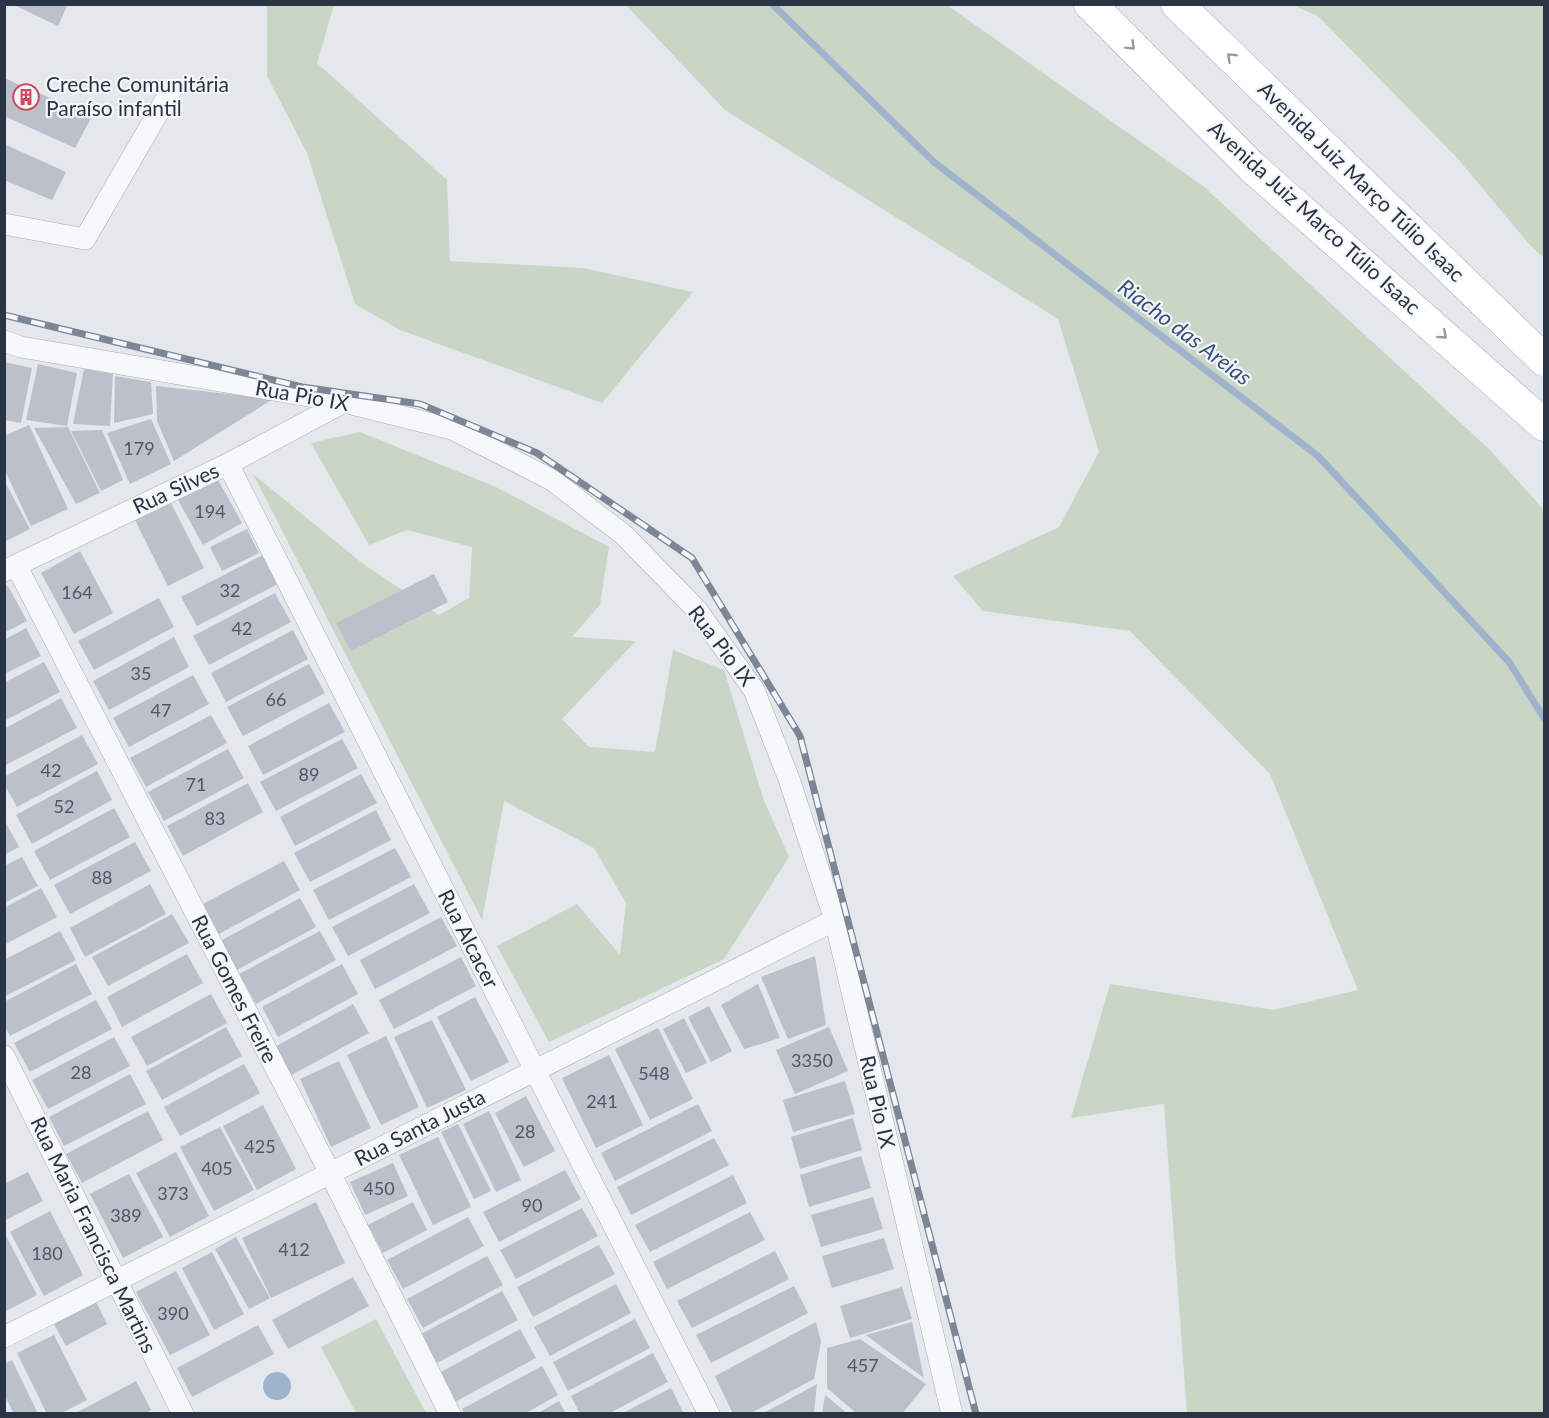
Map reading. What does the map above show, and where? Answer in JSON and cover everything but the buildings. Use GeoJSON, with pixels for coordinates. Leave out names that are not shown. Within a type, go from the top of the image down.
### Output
{"type":"FeatureCollection","features":[{"type":"Feature","properties":{"kind":"main road","name":"Avenida Juiz Marco Túlio Isaac"},"geometry":{"type":"LineString","coordinates":[[1090,4],[1252,167],[1545,425]]}},
{"type":"Feature","properties":{"kind":"main road","name":"Avenida Juiz Março Túlio Isaac"},"geometry":{"type":"LineString","coordinates":[[1177,4],[1545,360]]}},
{"type":"Feature","properties":{"kind":"street"},"geometry":{"type":"LineString","coordinates":[[4,224],[85,238],[170,92]]}},
{"type":"Feature","properties":{"kind":"street","name":"Rua Pio IX"},"geometry":{"type":"LineString","coordinates":[[4,341],[21,347],[344,402],[452,429],[552,480],[624,535],[697,610],[754,690],[789,779],[835,920],[949,1405]]}},
{"type":"Feature","properties":{"kind":"street","name":"Rua Silves"},"geometry":{"type":"LineString","coordinates":[[10,568],[228,464],[344,402]]}},
{"type":"Feature","properties":{"kind":"street","name":"Rua Alcacer"},"geometry":{"type":"LineString","coordinates":[[228,464],[709,1413]]}},
{"type":"Feature","properties":{"kind":"street","name":"Rua Gomes Freire"},"geometry":{"type":"LineString","coordinates":[[10,568],[330,1173],[450,1413]]}},
{"type":"Feature","properties":{"kind":"street","name":"Rua Santa Justa"},"geometry":{"type":"LineString","coordinates":[[4,1337],[835,920]]}},
{"type":"Feature","properties":{"kind":"street","name":"Rua Maria Francisca Martins"},"geometry":{"type":"LineString","coordinates":[[4,1056],[183,1413]]}},
{"type":"Feature","properties":{"kind":"street"},"geometry":{"type":"LineString","coordinates":[[932,1413],[949,1405]]}},
{"type":"Feature","properties":{"kind":"green space"},"geometry":{"type":"Polygon","coordinates":[[[267,5],[334,5],[317,63],[447,180],[450,261],[583,268],[693,292],[602,403],[400,330],[355,304],[307,153],[267,76],[267,5]]]}},
{"type":"Feature","properties":{"kind":"green space"},"geometry":{"type":"Polygon","coordinates":[[[626,5],[947,5],[1203,186],[1490,450],[1544,510],[1544,1413],[1187,1413],[1164,1104],[1071,1118],[1110,984],[1273,1010],[1358,990],[1270,774],[1130,631],[983,611],[953,576],[1059,527],[1099,452],[1058,319],[725,110],[626,5]]]}},
{"type":"Feature","properties":{"kind":"green space"},"geometry":{"type":"Polygon","coordinates":[[[1292,5],[1544,5],[1544,258],[1528,243],[1458,159],[1318,16],[1292,5]]]}},
{"type":"Feature","properties":{"kind":"green space"},"geometry":{"type":"Polygon","coordinates":[[[360,432],[496,487],[609,547],[600,605],[572,637],[636,641],[562,719],[589,747],[655,752],[673,650],[724,670],[763,798],[789,857],[724,959],[549,1042],[497,946],[577,904],[620,955],[626,903],[594,848],[504,801],[482,920],[253,474],[362,563],[439,615],[469,598],[472,547],[407,530],[369,545],[311,443],[360,432]]]}},
{"type":"Feature","properties":{"kind":"green space"},"geometry":{"type":"Polygon","coordinates":[[[376,1319],[426,1413],[356,1413],[321,1347],[376,1319]]]}},
{"type":"Feature","properties":{"kind":"water"},"geometry":{"type":"Polygon","coordinates":[[[277,1372],[287,1376],[291,1386],[287,1396],[277,1400],[267,1396],[263,1386],[267,1376],[277,1372]]]}},
{"type":"Feature","properties":{"kind":"waterway","name":"Riacho das Areias"},"geometry":{"type":"LineString","coordinates":[[772,4],[934,162],[1318,456],[1509,662],[1544,718]]}},
{"type":"Feature","properties":{"kind":"railway"},"geometry":{"type":"LineString","coordinates":[[4,315],[302,387],[420,404],[537,453],[692,558],[800,736],[976,1414]]}},
{"type":"Feature","properties":{"kind":"place","name":"Creche Comunitária Paraíso infantil"},"geometry":{"type":"Point","coordinates":[26,97]}}]}
